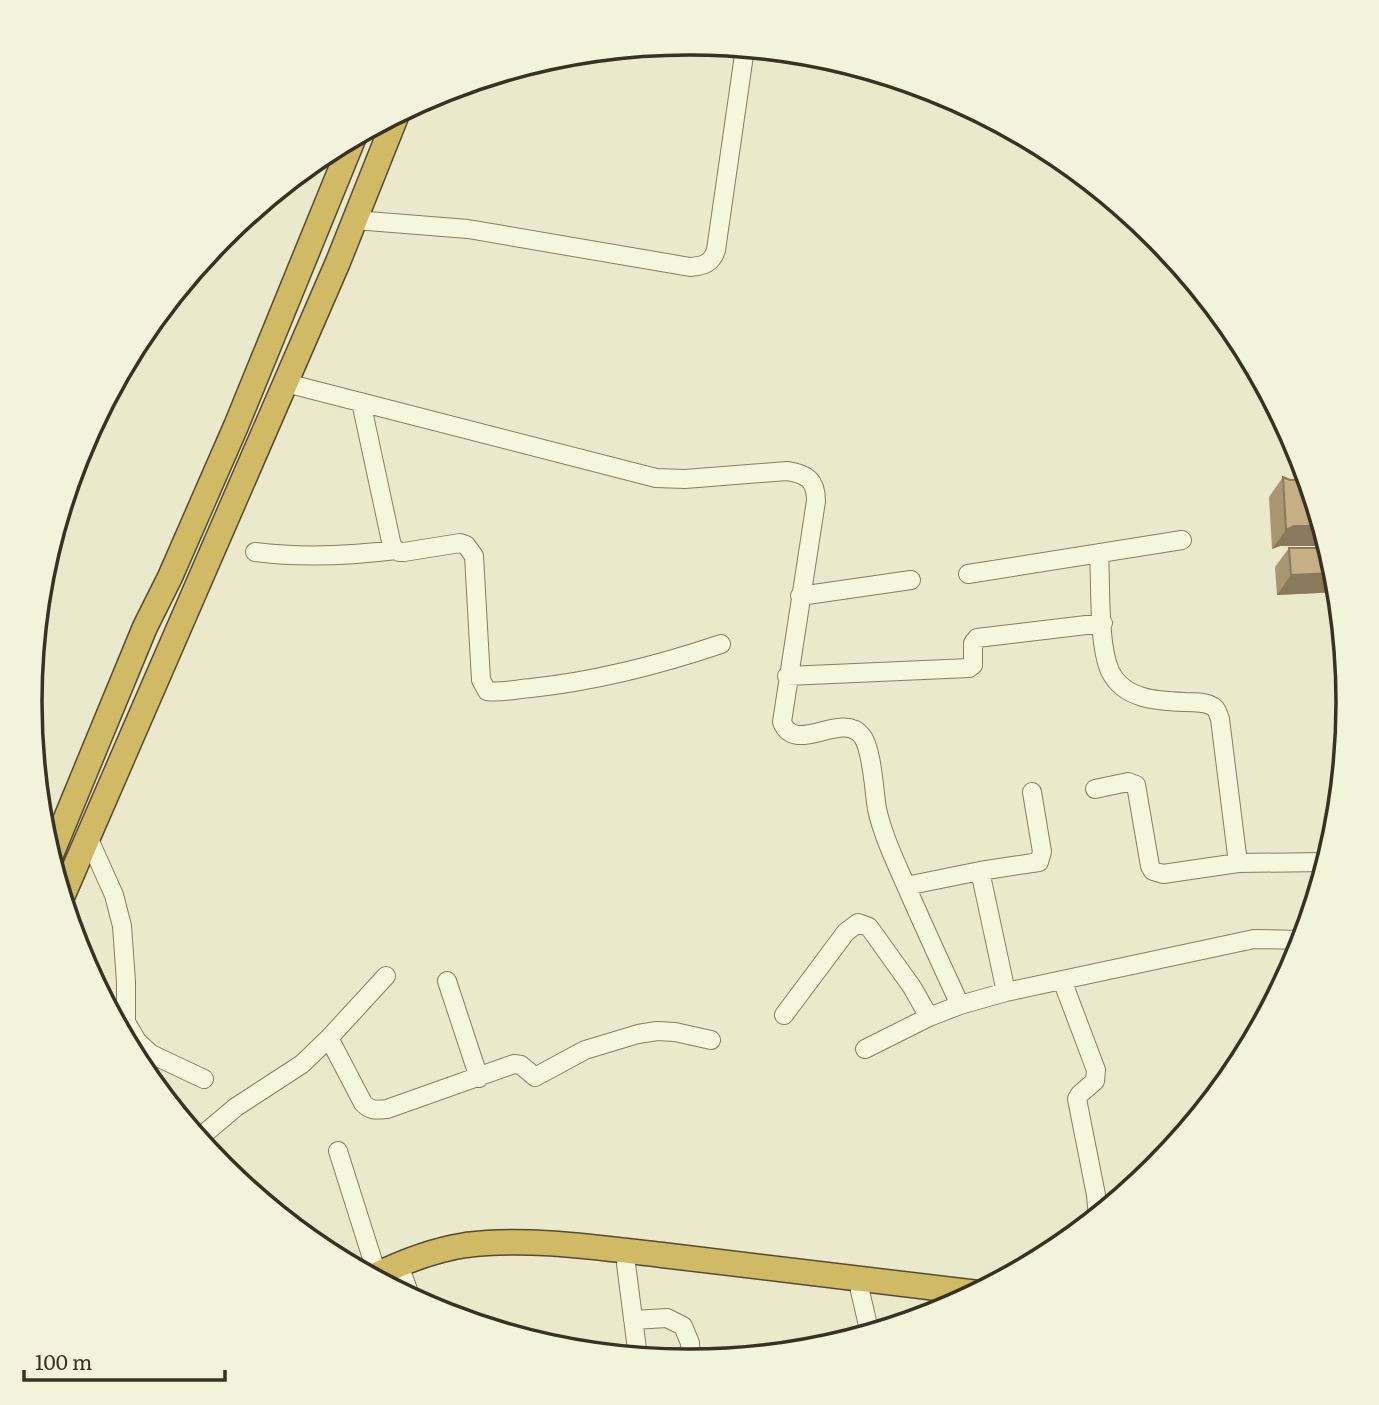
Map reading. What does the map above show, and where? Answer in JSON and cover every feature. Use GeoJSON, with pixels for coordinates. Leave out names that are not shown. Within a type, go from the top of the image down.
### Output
{"type":"FeatureCollection","features":[{"type":"Feature","properties":{"kind":"highway"},"geometry":{"type":"LineString","coordinates":[[68,883],[286,383],[391,128]]}},
{"type":"Feature","properties":{"kind":"highway"},"geometry":{"type":"LineString","coordinates":[[57,841],[145,627],[170,577],[236,426],[347,153]]}},
{"type":"Feature","properties":{"kind":"highway"},"geometry":{"type":"LineString","coordinates":[[145,627],[173,642]]}},
{"type":"Feature","properties":{"kind":"highway"},"geometry":{"type":"LineString","coordinates":[[394,1278],[411,1259],[437,1251],[468,1245],[523,1244],[600,1248],[959,1291]]}},
{"type":"Feature","properties":{"kind":"highway"},"geometry":{"type":"LineString","coordinates":[[396,1279],[434,1264],[456,1259],[566,1258],[936,1301]]}},
{"type":"Feature","properties":{"kind":"street"},"geometry":{"type":"LineString","coordinates":[[355,220],[468,229],[690,267],[706,264],[713,259],[716,250],[744,57]]}},
{"type":"Feature","properties":{"kind":"street"},"geometry":{"type":"LineString","coordinates":[[286,383],[656,478],[685,479],[787,471],[808,477],[816,489],[782,715],[786,731],[800,735],[842,727],[859,732],[863,737],[868,746],[879,818],[906,886],[960,1005]]}},
{"type":"Feature","properties":{"kind":"street"},"geometry":{"type":"LineString","coordinates":[[361,402],[389,537],[396,550]]}},
{"type":"Feature","properties":{"kind":"street"},"geometry":{"type":"LineString","coordinates":[[968,574],[1182,540]]}},
{"type":"Feature","properties":{"kind":"street"},"geometry":{"type":"LineString","coordinates":[[255,552],[335,556],[396,550],[404,552],[450,543],[466,545],[474,556],[481,680],[487,691],[558,685],[617,674],[658,665],[721,644]]}},
{"type":"Feature","properties":{"kind":"street"},"geometry":{"type":"LineString","coordinates":[[1099,553],[1102,623],[1109,668],[1122,688],[1137,696],[1159,701],[1198,702],[1212,705],[1217,710],[1238,863]]}},
{"type":"Feature","properties":{"kind":"street"},"geometry":{"type":"LineString","coordinates":[[800,596],[911,580]]}},
{"type":"Feature","properties":{"kind":"street"},"geometry":{"type":"LineString","coordinates":[[788,676],[969,668],[974,665],[973,643],[977,638],[1102,623]]}},
{"type":"Feature","properties":{"kind":"street"},"geometry":{"type":"LineString","coordinates":[[1095,789],[1128,782],[1136,785],[1150,866],[1157,873],[1238,863],[1317,862]]}},
{"type":"Feature","properties":{"kind":"street"},"geometry":{"type":"LineString","coordinates":[[906,886],[980,871],[1033,864],[1042,858],[1032,792]]}},
{"type":"Feature","properties":{"kind":"street"},"geometry":{"type":"LineString","coordinates":[[88,837],[114,895],[122,926],[126,1020]]}},
{"type":"Feature","properties":{"kind":"street"},"geometry":{"type":"LineString","coordinates":[[980,871],[1006,992]]}},
{"type":"Feature","properties":{"kind":"street"},"geometry":{"type":"LineString","coordinates":[[785,1015],[846,932],[858,923],[869,926],[912,987],[929,1017]]}},
{"type":"Feature","properties":{"kind":"street"},"geometry":{"type":"LineString","coordinates":[[865,1049],[929,1017],[1006,992],[1255,939],[1292,940]]}},
{"type":"Feature","properties":{"kind":"street"},"geometry":{"type":"LineString","coordinates":[[206,1132],[236,1107],[302,1064],[386,976]]}},
{"type":"Feature","properties":{"kind":"street"},"geometry":{"type":"LineString","coordinates":[[1062,980],[1096,1070],[1095,1081],[1077,1099],[1097,1205]]}},
{"type":"Feature","properties":{"kind":"street"},"geometry":{"type":"LineString","coordinates":[[447,981],[479,1078]]}},
{"type":"Feature","properties":{"kind":"street"},"geometry":{"type":"LineString","coordinates":[[329,1038],[368,1108],[387,1109],[518,1064],[535,1077],[585,1050],[648,1032],[675,1032],[711,1040]]}},
{"type":"Feature","properties":{"kind":"street"},"geometry":{"type":"LineString","coordinates":[[141,1045],[151,1054],[204,1079]]}},
{"type":"Feature","properties":{"kind":"street"},"geometry":{"type":"LineString","coordinates":[[338,1151],[387,1274]]}},
{"type":"Feature","properties":{"kind":"street"},"geometry":{"type":"LineString","coordinates":[[626,1264],[637,1348]]}},
{"type":"Feature","properties":{"kind":"street"},"geometry":{"type":"LineString","coordinates":[[860,1291],[868,1325]]}},
{"type":"Feature","properties":{"kind":"street"},"geometry":{"type":"LineString","coordinates":[[634,1320],[667,1318],[683,1326],[690,1350]]}},
{"type":"Feature","properties":{"kind":"building"},"geometry":{"type":"Polygon","coordinates":[[[1283,477],[1297,480],[1312,526],[1294,526],[1286,530],[1283,477]]]}},
{"type":"Feature","properties":{"kind":"building"},"geometry":{"type":"Polygon","coordinates":[[[1289,548],[1318,548],[1324,574],[1291,575],[1289,548]]]}}]}
